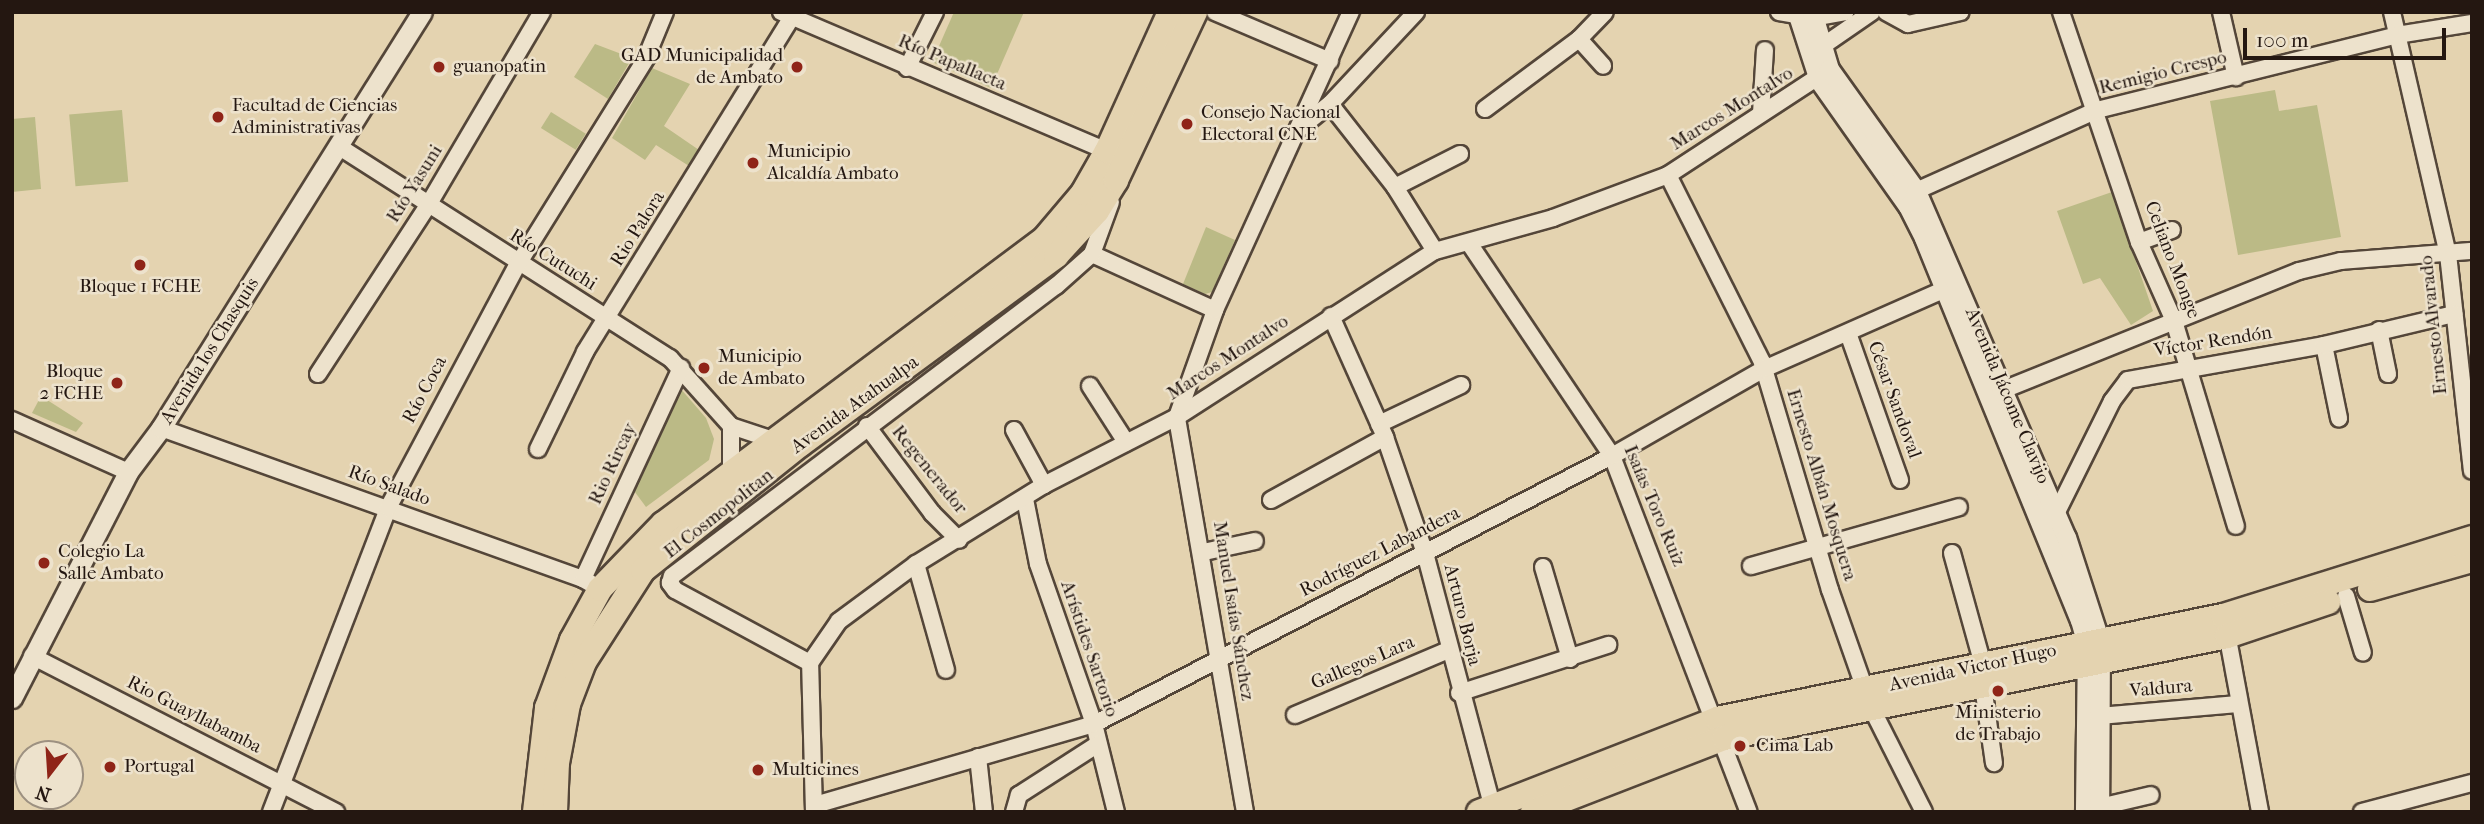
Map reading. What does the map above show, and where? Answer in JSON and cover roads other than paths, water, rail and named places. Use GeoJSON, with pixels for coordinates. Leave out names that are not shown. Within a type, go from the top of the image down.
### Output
{"type":"FeatureCollection","features":[{"type":"Feature","properties":{"kind":"main road","name":"Avenida Atahualpa"},"geometry":{"type":"LineString","coordinates":[[535,812],[547,708],[592,584],[730,472],[1045,238],[1083,193],[1107,151],[1170,12]]}},
{"type":"Feature","properties":{"kind":"main road","name":"Avenida Atahualpa"},"geometry":{"type":"LineString","coordinates":[[555,812],[557,763],[568,704],[584,662],[628,589],[676,540],[1056,256],[1097,211],[1115,180],[1195,12]]}},
{"type":"Feature","properties":{"kind":"main road","name":"Avenida Victor Hugo"},"geometry":{"type":"LineString","coordinates":[[2225,626],[2472,538]]}},
{"type":"Feature","properties":{"kind":"main road","name":"Avenida Victor Hugo"},"geometry":{"type":"LineString","coordinates":[[1488,810],[1720,728],[2225,626],[2346,596],[2472,560]]}},
{"type":"Feature","properties":{"kind":"main road","name":"Avenida Victor Hugo"},"geometry":{"type":"LineString","coordinates":[[1533,812],[1720,728]]}},
{"type":"Feature","properties":{"kind":"street","name":"Avenida los Chasquis"},"geometry":{"type":"LineString","coordinates":[[12,698],[128,472],[161,428],[422,12]]}},
{"type":"Feature","properties":{"kind":"street","name":"Río Yasuni"},"geometry":{"type":"LineString","coordinates":[[318,374],[427,207],[542,12]]}},
{"type":"Feature","properties":{"kind":"street","name":"Río Coca"},"geometry":{"type":"LineString","coordinates":[[271,812],[279,783],[388,508],[518,264],[646,58],[665,12]]}},
{"type":"Feature","properties":{"kind":"street"},"geometry":{"type":"LineString","coordinates":[[907,68],[934,12]]}},
{"type":"Feature","properties":{"kind":"street"},"geometry":{"type":"LineString","coordinates":[[1215,12],[1330,61]]}},
{"type":"Feature","properties":{"kind":"street"},"geometry":{"type":"LineString","coordinates":[[1177,417],[1215,310],[1351,12]]}},
{"type":"Feature","properties":{"kind":"street"},"geometry":{"type":"LineString","coordinates":[[1295,132],[1330,104],[1416,12]]}},
{"type":"Feature","properties":{"kind":"street"},"geometry":{"type":"LineString","coordinates":[[1485,109],[1579,39],[1605,12]]}},
{"type":"Feature","properties":{"kind":"street"},"geometry":{"type":"LineString","coordinates":[[1800,15],[1845,12]]}},
{"type":"Feature","properties":{"kind":"street"},"geometry":{"type":"LineString","coordinates":[[1814,52],[1872,12]]}},
{"type":"Feature","properties":{"kind":"street"},"geometry":{"type":"LineString","coordinates":[[1886,12],[1908,24],[1961,12]]}},
{"type":"Feature","properties":{"kind":"street","name":"Celiano Monge"},"geometry":{"type":"LineString","coordinates":[[2062,12],[2139,242],[2174,321],[2236,526]]}},
{"type":"Feature","properties":{"kind":"street"},"geometry":{"type":"LineString","coordinates":[[2221,12],[2236,77]]}},
{"type":"Feature","properties":{"kind":"street","name":"Ernesto Alvarado"},"geometry":{"type":"LineString","coordinates":[[2392,12],[2448,254],[2472,471]]}},
{"type":"Feature","properties":{"kind":"street","name":"Río Papallacta"},"geometry":{"type":"LineString","coordinates":[[789,14],[907,68],[1107,151]]}},
{"type":"Feature","properties":{"kind":"street","name":"Rio Palora"},"geometry":{"type":"LineString","coordinates":[[538,449],[585,352],[738,109],[789,14]]}},
{"type":"Feature","properties":{"kind":"street","name":"Avenida Jácome Clavijo"},"geometry":{"type":"LineString","coordinates":[[1800,15],[1824,75],[1908,206],[1945,289],[2056,514],[2094,654],[2095,810]]}},
{"type":"Feature","properties":{"kind":"street","name":"Remigio Crespo"},"geometry":{"type":"LineString","coordinates":[[1916,191],[2097,110],[2397,35],[2472,23]]}},
{"type":"Feature","properties":{"kind":"street"},"geometry":{"type":"LineString","coordinates":[[1579,39],[1603,66]]}},
{"type":"Feature","properties":{"kind":"street"},"geometry":{"type":"LineString","coordinates":[[1761,113],[1765,50]]}},
{"type":"Feature","properties":{"kind":"street","name":"Avenida Jácome Clavijo"},"geometry":{"type":"LineString","coordinates":[[1824,75],[1916,191],[1998,393],[2094,654]]}},
{"type":"Feature","properties":{"kind":"street","name":"Marcos Montalvo"},"geometry":{"type":"LineString","coordinates":[[810,663],[839,621],[916,564],[959,540],[1044,485],[1177,417],[1435,251],[1553,218],[1668,175],[1824,75]]}},
{"type":"Feature","properties":{"kind":"street"},"geometry":{"type":"LineString","coordinates":[[1330,104],[1395,187],[1435,251]]}},
{"type":"Feature","properties":{"kind":"street","name":"Río Cutuchi"},"geometry":{"type":"LineString","coordinates":[[338,146],[427,207],[607,318],[681,368],[731,426],[773,442],[801,444]]}},
{"type":"Feature","properties":{"kind":"street"},"geometry":{"type":"LineString","coordinates":[[1395,187],[1460,154]]}},
{"type":"Feature","properties":{"kind":"street","name":"Ernesto Albán Mosquera"},"geometry":{"type":"LineString","coordinates":[[1668,175],[1765,369],[1869,700],[1924,812]]}},
{"type":"Feature","properties":{"kind":"street"},"geometry":{"type":"LineString","coordinates":[[1115,180],[1092,254],[1215,310]]}},
{"type":"Feature","properties":{"kind":"street"},"geometry":{"type":"LineString","coordinates":[[2139,242],[2172,230]]}},
{"type":"Feature","properties":{"kind":"street","name":"Isaías Toro Ruiz"},"geometry":{"type":"LineString","coordinates":[[1469,243],[1612,456],[1720,728],[1749,812]]}},
{"type":"Feature","properties":{"kind":"street"},"geometry":{"type":"LineString","coordinates":[[1998,393],[2299,271],[2341,261],[2472,251]]}},
{"type":"Feature","properties":{"kind":"street","name":"El Cosmopolitan"},"geometry":{"type":"LineString","coordinates":[[810,663],[670,583],[672,576],[867,426],[1010,322],[1092,254]]}},
{"type":"Feature","properties":{"kind":"street","name":"Rodríguez Labandera"},"geometry":{"type":"LineString","coordinates":[[814,809],[978,757],[1094,724],[1612,456],[1765,369],[1945,289]]}},
{"type":"Feature","properties":{"kind":"street","name":"Víctor Rendón"},"geometry":{"type":"LineString","coordinates":[[2056,514],[2119,388],[2140,375],[2189,370],[2324,345],[2454,314]]}},
{"type":"Feature","properties":{"kind":"street","name":"Arturo Borja"},"geometry":{"type":"LineString","coordinates":[[1331,316],[1382,430],[1425,553],[1488,810]]}},
{"type":"Feature","properties":{"kind":"street"},"geometry":{"type":"LineString","coordinates":[[2379,331],[2388,374]]}},
{"type":"Feature","properties":{"kind":"street","name":"César Sandoval"},"geometry":{"type":"LineString","coordinates":[[1848,333],[1900,480]]}},
{"type":"Feature","properties":{"kind":"street"},"geometry":{"type":"LineString","coordinates":[[2324,345],[2339,418]]}},
{"type":"Feature","properties":{"kind":"street","name":"Rio Rircay"},"geometry":{"type":"LineString","coordinates":[[592,584],[681,368]]}},
{"type":"Feature","properties":{"kind":"street"},"geometry":{"type":"LineString","coordinates":[[1271,500],[1382,430],[1461,385]]}},
{"type":"Feature","properties":{"kind":"street"},"geometry":{"type":"LineString","coordinates":[[1090,386],[1126,442]]}},
{"type":"Feature","properties":{"kind":"street","name":"Manuel Isaías Sánchez"},"geometry":{"type":"LineString","coordinates":[[1177,417],[1204,552],[1245,812]]}},
{"type":"Feature","properties":{"kind":"street"},"geometry":{"type":"LineString","coordinates":[[12,420],[128,472]]}},
{"type":"Feature","properties":{"kind":"street"},"geometry":{"type":"LineString","coordinates":[[730,472],[731,426]]}},
{"type":"Feature","properties":{"kind":"street","name":"Regenerador"},"geometry":{"type":"LineString","coordinates":[[867,426],[932,513],[959,540]]}},
{"type":"Feature","properties":{"kind":"street","name":"Río Salado"},"geometry":{"type":"LineString","coordinates":[[161,428],[592,584]]}},
{"type":"Feature","properties":{"kind":"street"},"geometry":{"type":"LineString","coordinates":[[1013,430],[1044,485]]}},
{"type":"Feature","properties":{"kind":"street","name":"Arístides Sartorio"},"geometry":{"type":"LineString","coordinates":[[1025,499],[1038,564],[1094,724],[1116,812]]}},
{"type":"Feature","properties":{"kind":"street"},"geometry":{"type":"LineString","coordinates":[[1751,566],[1959,507]]}},
{"type":"Feature","properties":{"kind":"street"},"geometry":{"type":"LineString","coordinates":[[1204,552],[1255,541]]}},
{"type":"Feature","properties":{"kind":"street"},"geometry":{"type":"LineString","coordinates":[[1952,553],[1983,676],[1994,763]]}},
{"type":"Feature","properties":{"kind":"street"},"geometry":{"type":"LineString","coordinates":[[916,564],[946,670]]}},
{"type":"Feature","properties":{"kind":"street"},"geometry":{"type":"LineString","coordinates":[[1544,567],[1570,659]]}},
{"type":"Feature","properties":{"kind":"street"},"geometry":{"type":"LineString","coordinates":[[2346,596],[2362,653]]}},
{"type":"Feature","properties":{"kind":"street"},"geometry":{"type":"LineString","coordinates":[[2225,626],[2260,812]]}},
{"type":"Feature","properties":{"kind":"street"},"geometry":{"type":"LineString","coordinates":[[1459,692],[1608,645]]}},
{"type":"Feature","properties":{"kind":"street","name":"Gallegos Lara"},"geometry":{"type":"LineString","coordinates":[[1295,715],[1448,650]]}},
{"type":"Feature","properties":{"kind":"street","name":"Rio Guayllabamba"},"geometry":{"type":"LineString","coordinates":[[32,656],[336,812]]}},
{"type":"Feature","properties":{"kind":"street"},"geometry":{"type":"LineString","coordinates":[[810,663],[814,809]]}},
{"type":"Feature","properties":{"kind":"street","name":"Valdura"},"geometry":{"type":"LineString","coordinates":[[2094,716],[2238,704]]}},
{"type":"Feature","properties":{"kind":"street"},"geometry":{"type":"LineString","coordinates":[[1014,812],[1019,796],[1098,744]]}},
{"type":"Feature","properties":{"kind":"street"},"geometry":{"type":"LineString","coordinates":[[978,757],[984,812]]}},
{"type":"Feature","properties":{"kind":"street"},"geometry":{"type":"LineString","coordinates":[[2362,812],[2472,783]]}},
{"type":"Feature","properties":{"kind":"street"},"geometry":{"type":"LineString","coordinates":[[2095,810],[2151,795]]}},
{"type":"Feature","properties":{"kind":"place","name":"guanopatin"},"geometry":{"type":"Point","coordinates":[439,67]}},
{"type":"Feature","properties":{"kind":"place","name":"GAD Municipalidad de Ambato"},"geometry":{"type":"Point","coordinates":[797,67]}},
{"type":"Feature","properties":{"kind":"place","name":"Facultad de Ciencias Administrativas"},"geometry":{"type":"Point","coordinates":[218,117]}},
{"type":"Feature","properties":{"kind":"place","name":"Consejo Nacional Electoral CNE"},"geometry":{"type":"Point","coordinates":[1187,124]}},
{"type":"Feature","properties":{"kind":"place","name":"Municipio Alcaldía Ambato"},"geometry":{"type":"Point","coordinates":[753,163]}},
{"type":"Feature","properties":{"kind":"place","name":"Bloque 1 FCHE"},"geometry":{"type":"Point","coordinates":[140,265]}},
{"type":"Feature","properties":{"kind":"place","name":"Municipio de Ambato"},"geometry":{"type":"Point","coordinates":[704,368]}},
{"type":"Feature","properties":{"kind":"place","name":"Bloque 2 FCHE"},"geometry":{"type":"Point","coordinates":[117,383]}},
{"type":"Feature","properties":{"kind":"place","name":"Colegio La Salle Ambato"},"geometry":{"type":"Point","coordinates":[44,563]}},
{"type":"Feature","properties":{"kind":"place","name":"Ministerio de Trabajo"},"geometry":{"type":"Point","coordinates":[1998,691]}},
{"type":"Feature","properties":{"kind":"place","name":"Cima Lab"},"geometry":{"type":"Point","coordinates":[1740,746]}},
{"type":"Feature","properties":{"kind":"place","name":"Portugal"},"geometry":{"type":"Point","coordinates":[110,767]}},
{"type":"Feature","properties":{"kind":"place","name":"Multicines"},"geometry":{"type":"Point","coordinates":[758,770]}}]}
